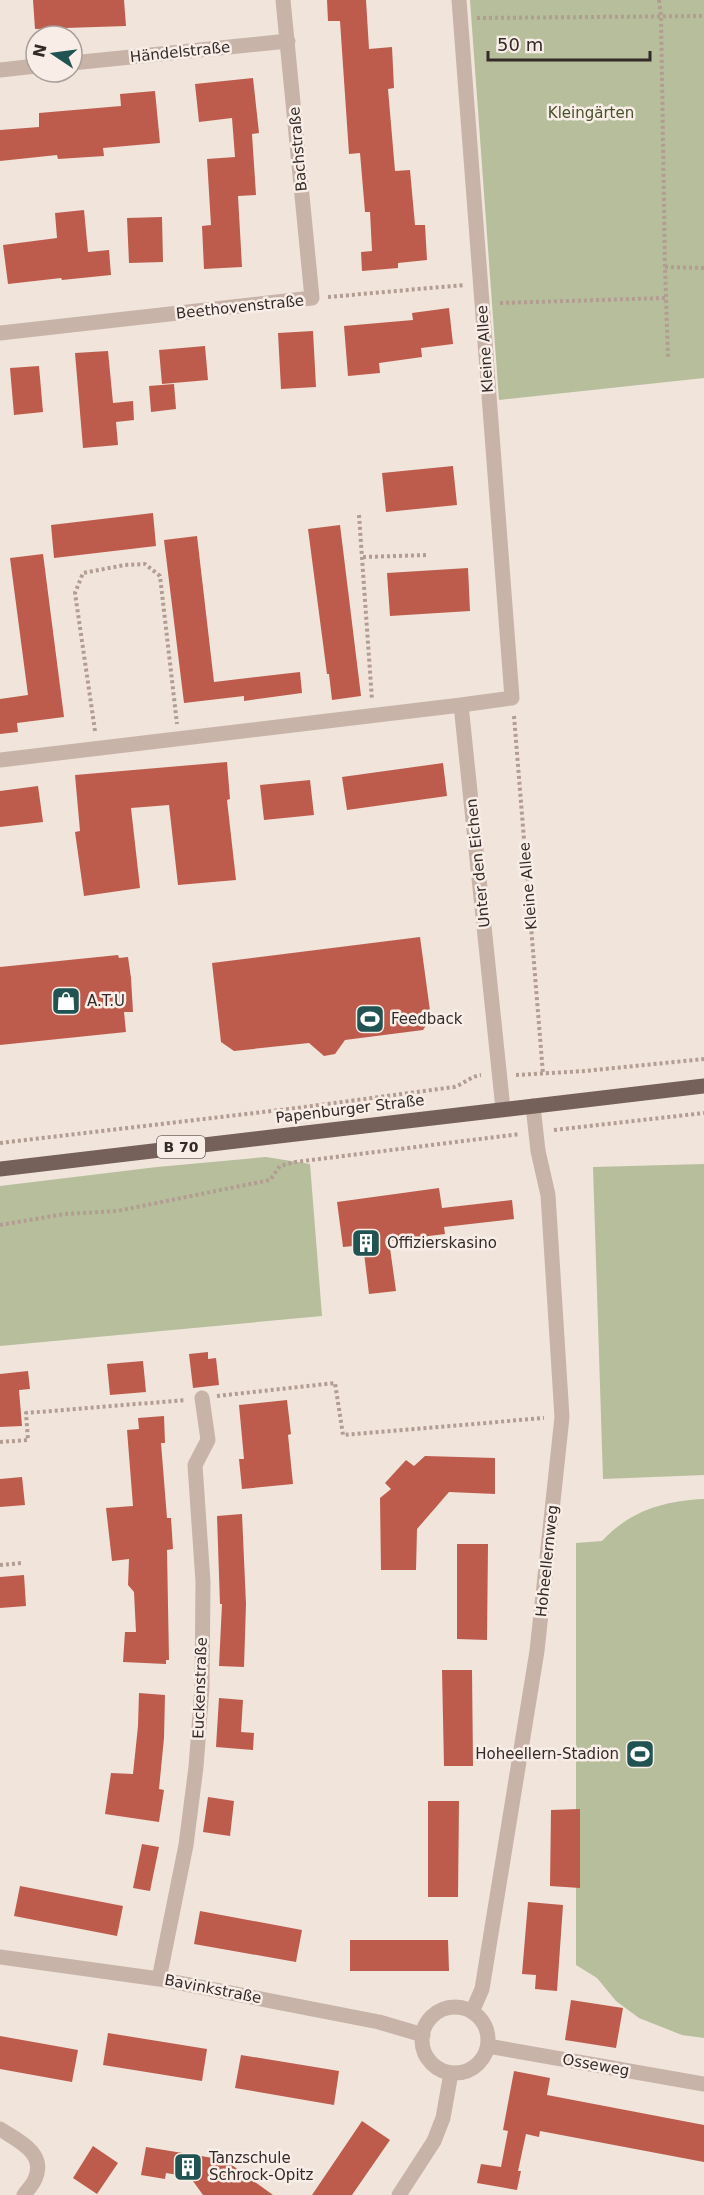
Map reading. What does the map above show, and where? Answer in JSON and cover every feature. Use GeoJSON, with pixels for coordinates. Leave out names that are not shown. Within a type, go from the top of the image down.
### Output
{"type":"FeatureCollection","features":[{"type":"Feature","properties":{"kind":"main road","name":"Papenburger Straße"},"geometry":{"type":"LineString","coordinates":[[0,1169],[704,1086]]}},
{"type":"Feature","properties":{"kind":"street","name":"Bachstraße"},"geometry":{"type":"LineString","coordinates":[[283,0],[312,298]]}},
{"type":"Feature","properties":{"kind":"street","name":"Kleine Allee"},"geometry":{"type":"LineString","coordinates":[[459,0],[512,698]]}},
{"type":"Feature","properties":{"kind":"street","name":"Händelstraße"},"geometry":{"type":"LineString","coordinates":[[84,62],[288,41]]}},
{"type":"Feature","properties":{"kind":"street"},"geometry":{"type":"LineString","coordinates":[[0,70],[24,67]]}},
{"type":"Feature","properties":{"kind":"street","name":"Beethovenstraße"},"geometry":{"type":"LineString","coordinates":[[0,333],[312,298]]}},
{"type":"Feature","properties":{"kind":"street"},"geometry":{"type":"LineString","coordinates":[[0,760],[512,698]]}},
{"type":"Feature","properties":{"kind":"street","name":"Unter den Eichen"},"geometry":{"type":"LineString","coordinates":[[461,705],[503,1109]]}},
{"type":"Feature","properties":{"kind":"street","name":"Hoheellernweg"},"geometry":{"type":"LineString","coordinates":[[472,2012],[482,1989],[537,1651],[562,1417],[548,1195],[538,1151],[533,1106]]}},
{"type":"Feature","properties":{"kind":"street","name":"Euckenstraße"},"geometry":{"type":"LineString","coordinates":[[159,1979],[186,1845],[197,1756],[202,1687],[203,1582],[195,1465],[208,1440],[202,1398]]}},
{"type":"Feature","properties":{"kind":"street","name":"Bavinkstraße"},"geometry":{"type":"LineString","coordinates":[[0,1957],[159,1979],[379,2022],[423,2035]]}},
{"type":"Feature","properties":{"kind":"street"},"geometry":{"type":"LineString","coordinates":[[452,2008],[463,2008],[472,2012],[484,2024],[487,2031],[488,2046],[484,2056],[477,2065],[461,2073],[441,2070],[424,2051],[423,2035],[431,2018],[440,2011],[452,2008]]}},
{"type":"Feature","properties":{"kind":"street","name":"Osseweg"},"geometry":{"type":"LineString","coordinates":[[488,2046],[704,2084]]}},
{"type":"Feature","properties":{"kind":"street"},"geometry":{"type":"LineString","coordinates":[[399,2195],[434,2141],[443,2118],[451,2073]]}},
{"type":"Feature","properties":{"kind":"street"},"geometry":{"type":"LineString","coordinates":[[0,2129],[32,2150],[38,2164],[36,2178],[24,2195]]}},
{"type":"Feature","properties":{"kind":"path"},"geometry":{"type":"LineString","coordinates":[[659,0],[662,16],[664,267],[668,358]]}},
{"type":"Feature","properties":{"kind":"path"},"geometry":{"type":"LineString","coordinates":[[477,18],[704,16]]}},
{"type":"Feature","properties":{"kind":"path"},"geometry":{"type":"LineString","coordinates":[[664,267],[704,268]]}},
{"type":"Feature","properties":{"kind":"path"},"geometry":{"type":"LineString","coordinates":[[480,284],[492,303],[666,298]]}},
{"type":"Feature","properties":{"kind":"path","name":"Beethovenstraße"},"geometry":{"type":"LineString","coordinates":[[312,298],[480,284]]}},
{"type":"Feature","properties":{"kind":"path"},"geometry":{"type":"LineString","coordinates":[[359,515],[369,682],[374,716]]}},
{"type":"Feature","properties":{"kind":"path"},"geometry":{"type":"LineString","coordinates":[[363,557],[428,555]]}},
{"type":"Feature","properties":{"kind":"path"},"geometry":{"type":"LineString","coordinates":[[96,749],[96,735],[75,593],[83,573],[125,565],[145,564],[160,576],[179,739]]}},
{"type":"Feature","properties":{"kind":"path","name":"Kleine Allee"},"geometry":{"type":"LineString","coordinates":[[512,698],[543,1074],[704,1059]]}},
{"type":"Feature","properties":{"kind":"path"},"geometry":{"type":"LineString","coordinates":[[0,1143],[297,1108],[460,1085]]}},
{"type":"Feature","properties":{"kind":"path"},"geometry":{"type":"LineString","coordinates":[[557,1130],[704,1113]]}},
{"type":"Feature","properties":{"kind":"path"},"geometry":{"type":"LineString","coordinates":[[0,1225],[65,1214],[117,1211],[270,1180],[280,1166],[296,1162],[501,1136]]}},
{"type":"Feature","properties":{"kind":"path"},"geometry":{"type":"LineString","coordinates":[[0,1442],[28,1440],[26,1413],[202,1398],[335,1383],[343,1435],[562,1417]]}},
{"type":"Feature","properties":{"kind":"path"},"geometry":{"type":"LineString","coordinates":[[0,1565],[22,1563]]}},
{"type":"Feature","properties":{"kind":"green space","name":"Kleingärten"},"geometry":{"type":"Polygon","coordinates":[[[470,0],[704,0],[704,378],[499,400],[470,0]]]}},
{"type":"Feature","properties":{"kind":"green space"},"geometry":{"type":"Polygon","coordinates":[[[266,1157],[310,1164],[322,1316],[0,1346],[0,1186],[157,1167],[266,1157]]]}},
{"type":"Feature","properties":{"kind":"green space"},"geometry":{"type":"Polygon","coordinates":[[[704,1164],[704,1475],[603,1479],[593,1167],[704,1164]]]}},
{"type":"Feature","properties":{"kind":"green space","name":"Hoheellern-Stadion"},"geometry":{"type":"Polygon","coordinates":[[[704,1499],[704,2038],[682,2035],[639,2018],[616,2001],[597,1978],[576,1965],[576,1543],[602,1541],[624,1522],[661,1505],[704,1499]]]}},
{"type":"Feature","properties":{"kind":"building"},"geometry":{"type":"Polygon","coordinates":[[[33,0],[124,0],[126,26],[84,27],[84,24],[35,24],[33,0]]]}},
{"type":"Feature","properties":{"kind":"building"},"geometry":{"type":"Polygon","coordinates":[[[327,0],[366,0],[369,49],[392,47],[394,88],[388,89],[395,171],[410,170],[415,225],[425,225],[427,260],[398,263],[398,268],[362,271],[361,252],[372,251],[370,212],[365,212],[360,153],[349,154],[340,21],[328,21],[327,0]]]}},
{"type":"Feature","properties":{"kind":"building"},"geometry":{"type":"Polygon","coordinates":[[[253,78],[259,133],[252,134],[256,195],[238,196],[242,267],[204,269],[202,226],[211,225],[207,159],[235,157],[232,118],[199,122],[195,84],[253,78]]]}},
{"type":"Feature","properties":{"kind":"building"},"geometry":{"type":"Polygon","coordinates":[[[155,91],[160,143],[103,148],[104,156],[58,159],[57,155],[0,161],[0,130],[39,127],[39,113],[121,106],[120,94],[155,91]]]}},
{"type":"Feature","properties":{"kind":"building"},"geometry":{"type":"Polygon","coordinates":[[[84,210],[88,252],[109,250],[111,275],[8,284],[3,245],[57,238],[55,213],[84,210]]]}},
{"type":"Feature","properties":{"kind":"building"},"geometry":{"type":"Polygon","coordinates":[[[162,217],[163,262],[129,263],[127,218],[162,217]]]}},
{"type":"Feature","properties":{"kind":"building"},"geometry":{"type":"Polygon","coordinates":[[[449,308],[453,344],[421,348],[422,357],[379,363],[380,373],[348,376],[344,326],[413,320],[412,313],[449,308]]]}},
{"type":"Feature","properties":{"kind":"building"},"geometry":{"type":"Polygon","coordinates":[[[313,331],[316,387],[281,389],[278,333],[313,331]]]}},
{"type":"Feature","properties":{"kind":"building"},"geometry":{"type":"Polygon","coordinates":[[[205,346],[208,380],[162,384],[159,350],[205,346]]]}},
{"type":"Feature","properties":{"kind":"building"},"geometry":{"type":"Polygon","coordinates":[[[108,351],[113,403],[133,401],[134,420],[116,422],[118,445],[83,448],[75,353],[108,351]]]}},
{"type":"Feature","properties":{"kind":"building"},"geometry":{"type":"Polygon","coordinates":[[[39,366],[43,412],[14,415],[10,368],[39,366]]]}},
{"type":"Feature","properties":{"kind":"building"},"geometry":{"type":"Polygon","coordinates":[[[174,384],[176,409],[151,412],[149,386],[174,384]]]}},
{"type":"Feature","properties":{"kind":"building"},"geometry":{"type":"Polygon","coordinates":[[[453,466],[457,505],[386,512],[382,473],[453,466]]]}},
{"type":"Feature","properties":{"kind":"building"},"geometry":{"type":"Polygon","coordinates":[[[153,513],[156,546],[54,558],[51,525],[153,513]]]}},
{"type":"Feature","properties":{"kind":"building"},"geometry":{"type":"Polygon","coordinates":[[[340,525],[361,696],[332,700],[308,529],[340,525]]]}},
{"type":"Feature","properties":{"kind":"building"},"geometry":{"type":"Polygon","coordinates":[[[197,536],[214,682],[300,672],[302,693],[244,701],[244,696],[184,703],[164,540],[197,536]]]}},
{"type":"Feature","properties":{"kind":"building"},"geometry":{"type":"Polygon","coordinates":[[[43,554],[64,717],[17,723],[18,732],[0,734],[0,699],[28,695],[10,558],[43,554]]]}},
{"type":"Feature","properties":{"kind":"building"},"geometry":{"type":"Polygon","coordinates":[[[468,568],[470,611],[390,616],[387,573],[468,568]]]}},
{"type":"Feature","properties":{"kind":"building"},"geometry":{"type":"Polygon","coordinates":[[[227,762],[230,799],[227,800],[236,880],[178,885],[169,805],[131,808],[140,888],[84,896],[75,832],[80,831],[75,775],[227,762]]]}},
{"type":"Feature","properties":{"kind":"building"},"geometry":{"type":"Polygon","coordinates":[[[443,763],[447,796],[347,810],[342,777],[443,763]]]}},
{"type":"Feature","properties":{"kind":"building"},"geometry":{"type":"Polygon","coordinates":[[[310,780],[314,815],[264,820],[260,785],[310,780]]]}},
{"type":"Feature","properties":{"kind":"building"},"geometry":{"type":"Polygon","coordinates":[[[38,786],[43,822],[0,827],[0,791],[38,786]]]}},
{"type":"Feature","properties":{"kind":"building"},"geometry":{"type":"Polygon","coordinates":[[[420,937],[431,1018],[423,1030],[345,1040],[335,1054],[324,1056],[309,1043],[234,1051],[221,1042],[212,963],[420,937]]]}},
{"type":"Feature","properties":{"kind":"building","name":"A.T.U"},"geometry":{"type":"Polygon","coordinates":[[[118,955],[119,958],[128,957],[131,978],[133,1012],[124,1012],[126,1032],[0,1045],[0,967],[118,955]]]}},
{"type":"Feature","properties":{"kind":"building","name":"Offizierskasino"},"geometry":{"type":"Polygon","coordinates":[[[439,1188],[442,1208],[512,1200],[514,1219],[444,1227],[445,1234],[389,1241],[396,1291],[369,1294],[363,1245],[343,1247],[337,1202],[439,1188]]]}},
{"type":"Feature","properties":{"kind":"building"},"geometry":{"type":"Polygon","coordinates":[[[208,1352],[208,1359],[216,1358],[219,1385],[193,1388],[189,1354],[208,1352]]]}},
{"type":"Feature","properties":{"kind":"building"},"geometry":{"type":"Polygon","coordinates":[[[143,1361],[146,1392],[110,1395],[107,1364],[143,1361]]]}},
{"type":"Feature","properties":{"kind":"building"},"geometry":{"type":"Polygon","coordinates":[[[28,1371],[30,1389],[19,1390],[22,1426],[0,1427],[0,1374],[28,1371]]]}},
{"type":"Feature","properties":{"kind":"building"},"geometry":{"type":"Polygon","coordinates":[[[287,1400],[293,1484],[242,1489],[239,1459],[244,1459],[239,1405],[287,1400]]]}},
{"type":"Feature","properties":{"kind":"building"},"geometry":{"type":"Polygon","coordinates":[[[164,1416],[165,1443],[161,1443],[167,1518],[171,1518],[173,1549],[167,1550],[169,1660],[166,1660],[166,1664],[123,1662],[125,1632],[136,1632],[134,1592],[128,1585],[129,1559],[112,1561],[106,1508],[133,1506],[127,1430],[139,1429],[138,1418],[164,1416]]]}},
{"type":"Feature","properties":{"kind":"building"},"geometry":{"type":"Polygon","coordinates":[[[425,1456],[495,1458],[495,1494],[449,1492],[417,1529],[416,1570],[381,1570],[380,1498],[391,1489],[385,1483],[406,1460],[414,1466],[425,1456]]]}},
{"type":"Feature","properties":{"kind":"building"},"geometry":{"type":"Polygon","coordinates":[[[22,1477],[25,1505],[0,1507],[0,1479],[22,1477]]]}},
{"type":"Feature","properties":{"kind":"building"},"geometry":{"type":"Polygon","coordinates":[[[242,1514],[246,1604],[244,1667],[219,1666],[222,1604],[220,1604],[217,1516],[242,1514]]]}},
{"type":"Feature","properties":{"kind":"building"},"geometry":{"type":"Polygon","coordinates":[[[457,1544],[488,1544],[487,1640],[457,1639],[457,1544]]]}},
{"type":"Feature","properties":{"kind":"building"},"geometry":{"type":"Polygon","coordinates":[[[24,1575],[26,1606],[0,1608],[0,1577],[24,1575]]]}},
{"type":"Feature","properties":{"kind":"building"},"geometry":{"type":"Polygon","coordinates":[[[442,1670],[472,1670],[473,1766],[444,1766],[442,1670]]]}},
{"type":"Feature","properties":{"kind":"building"},"geometry":{"type":"Polygon","coordinates":[[[139,1693],[165,1695],[159,1789],[164,1790],[159,1822],[105,1814],[111,1773],[133,1774],[139,1693]]]}},
{"type":"Feature","properties":{"kind":"building"},"geometry":{"type":"Polygon","coordinates":[[[219,1698],[243,1700],[241,1732],[254,1733],[253,1750],[216,1747],[219,1698]]]}},
{"type":"Feature","properties":{"kind":"building"},"geometry":{"type":"Polygon","coordinates":[[[208,1797],[234,1801],[230,1836],[203,1832],[208,1797]]]}},
{"type":"Feature","properties":{"kind":"building"},"geometry":{"type":"Polygon","coordinates":[[[428,1801],[459,1801],[458,1897],[428,1897],[428,1801]]]}},
{"type":"Feature","properties":{"kind":"building"},"geometry":{"type":"Polygon","coordinates":[[[580,1809],[580,1888],[550,1886],[551,1810],[580,1809]]]}},
{"type":"Feature","properties":{"kind":"building"},"geometry":{"type":"Polygon","coordinates":[[[142,1844],[159,1847],[150,1891],[133,1888],[142,1844]]]}},
{"type":"Feature","properties":{"kind":"building"},"geometry":{"type":"Polygon","coordinates":[[[20,1886],[123,1906],[117,1936],[14,1916],[20,1886]]]}},
{"type":"Feature","properties":{"kind":"building"},"geometry":{"type":"Polygon","coordinates":[[[528,1902],[563,1905],[557,1991],[535,1989],[536,1975],[522,1974],[528,1902]]]}},
{"type":"Feature","properties":{"kind":"building"},"geometry":{"type":"Polygon","coordinates":[[[200,1911],[302,1930],[296,1962],[194,1944],[200,1911]]]}},
{"type":"Feature","properties":{"kind":"building"},"geometry":{"type":"Polygon","coordinates":[[[350,1940],[448,1940],[449,1971],[350,1971],[350,1940]]]}},
{"type":"Feature","properties":{"kind":"building"},"geometry":{"type":"Polygon","coordinates":[[[571,2000],[623,2008],[616,2048],[565,2040],[571,2000]]]}},
{"type":"Feature","properties":{"kind":"building"},"geometry":{"type":"Polygon","coordinates":[[[108,2033],[207,2049],[202,2081],[103,2065],[108,2033]]]}},
{"type":"Feature","properties":{"kind":"building"},"geometry":{"type":"Polygon","coordinates":[[[0,2036],[78,2050],[72,2082],[0,2069],[0,2036]]]}},
{"type":"Feature","properties":{"kind":"building"},"geometry":{"type":"Polygon","coordinates":[[[241,2055],[339,2071],[334,2105],[235,2088],[241,2055]]]}},
{"type":"Feature","properties":{"kind":"building"},"geometry":{"type":"Polygon","coordinates":[[[514,2071],[550,2078],[547,2095],[704,2125],[704,2162],[540,2131],[539,2137],[526,2134],[518,2171],[521,2171],[517,2190],[477,2183],[481,2164],[501,2167],[508,2131],[503,2130],[514,2071]]]}},
{"type":"Feature","properties":{"kind":"building"},"geometry":{"type":"Polygon","coordinates":[[[362,2121],[390,2140],[352,2195],[312,2195],[362,2121]]]}},
{"type":"Feature","properties":{"kind":"building"},"geometry":{"type":"Polygon","coordinates":[[[93,2146],[118,2163],[97,2194],[73,2178],[93,2146]]]}},
{"type":"Feature","properties":{"kind":"building","name":"Tanzschule Schrock-Opitz"},"geometry":{"type":"Polygon","coordinates":[[[146,2147],[225,2160],[273,2195],[203,2195],[190,2177],[166,2173],[165,2179],[141,2175],[146,2147]]]}},
{"type":"Feature","properties":{"kind":"place","name":"A.T.U"},"geometry":{"type":"Point","coordinates":[66,1001]}},
{"type":"Feature","properties":{"kind":"place","name":"Feedback"},"geometry":{"type":"Point","coordinates":[370,1019]}},
{"type":"Feature","properties":{"kind":"place","name":"Offizierskasino"},"geometry":{"type":"Point","coordinates":[366,1243]}},
{"type":"Feature","properties":{"kind":"place","name":"Hoheellern-Stadion"},"geometry":{"type":"Point","coordinates":[640,1754]}},
{"type":"Feature","properties":{"kind":"place","name":"Tanzschule Schrock-Opitz"},"geometry":{"type":"Point","coordinates":[188,2167]}}]}
